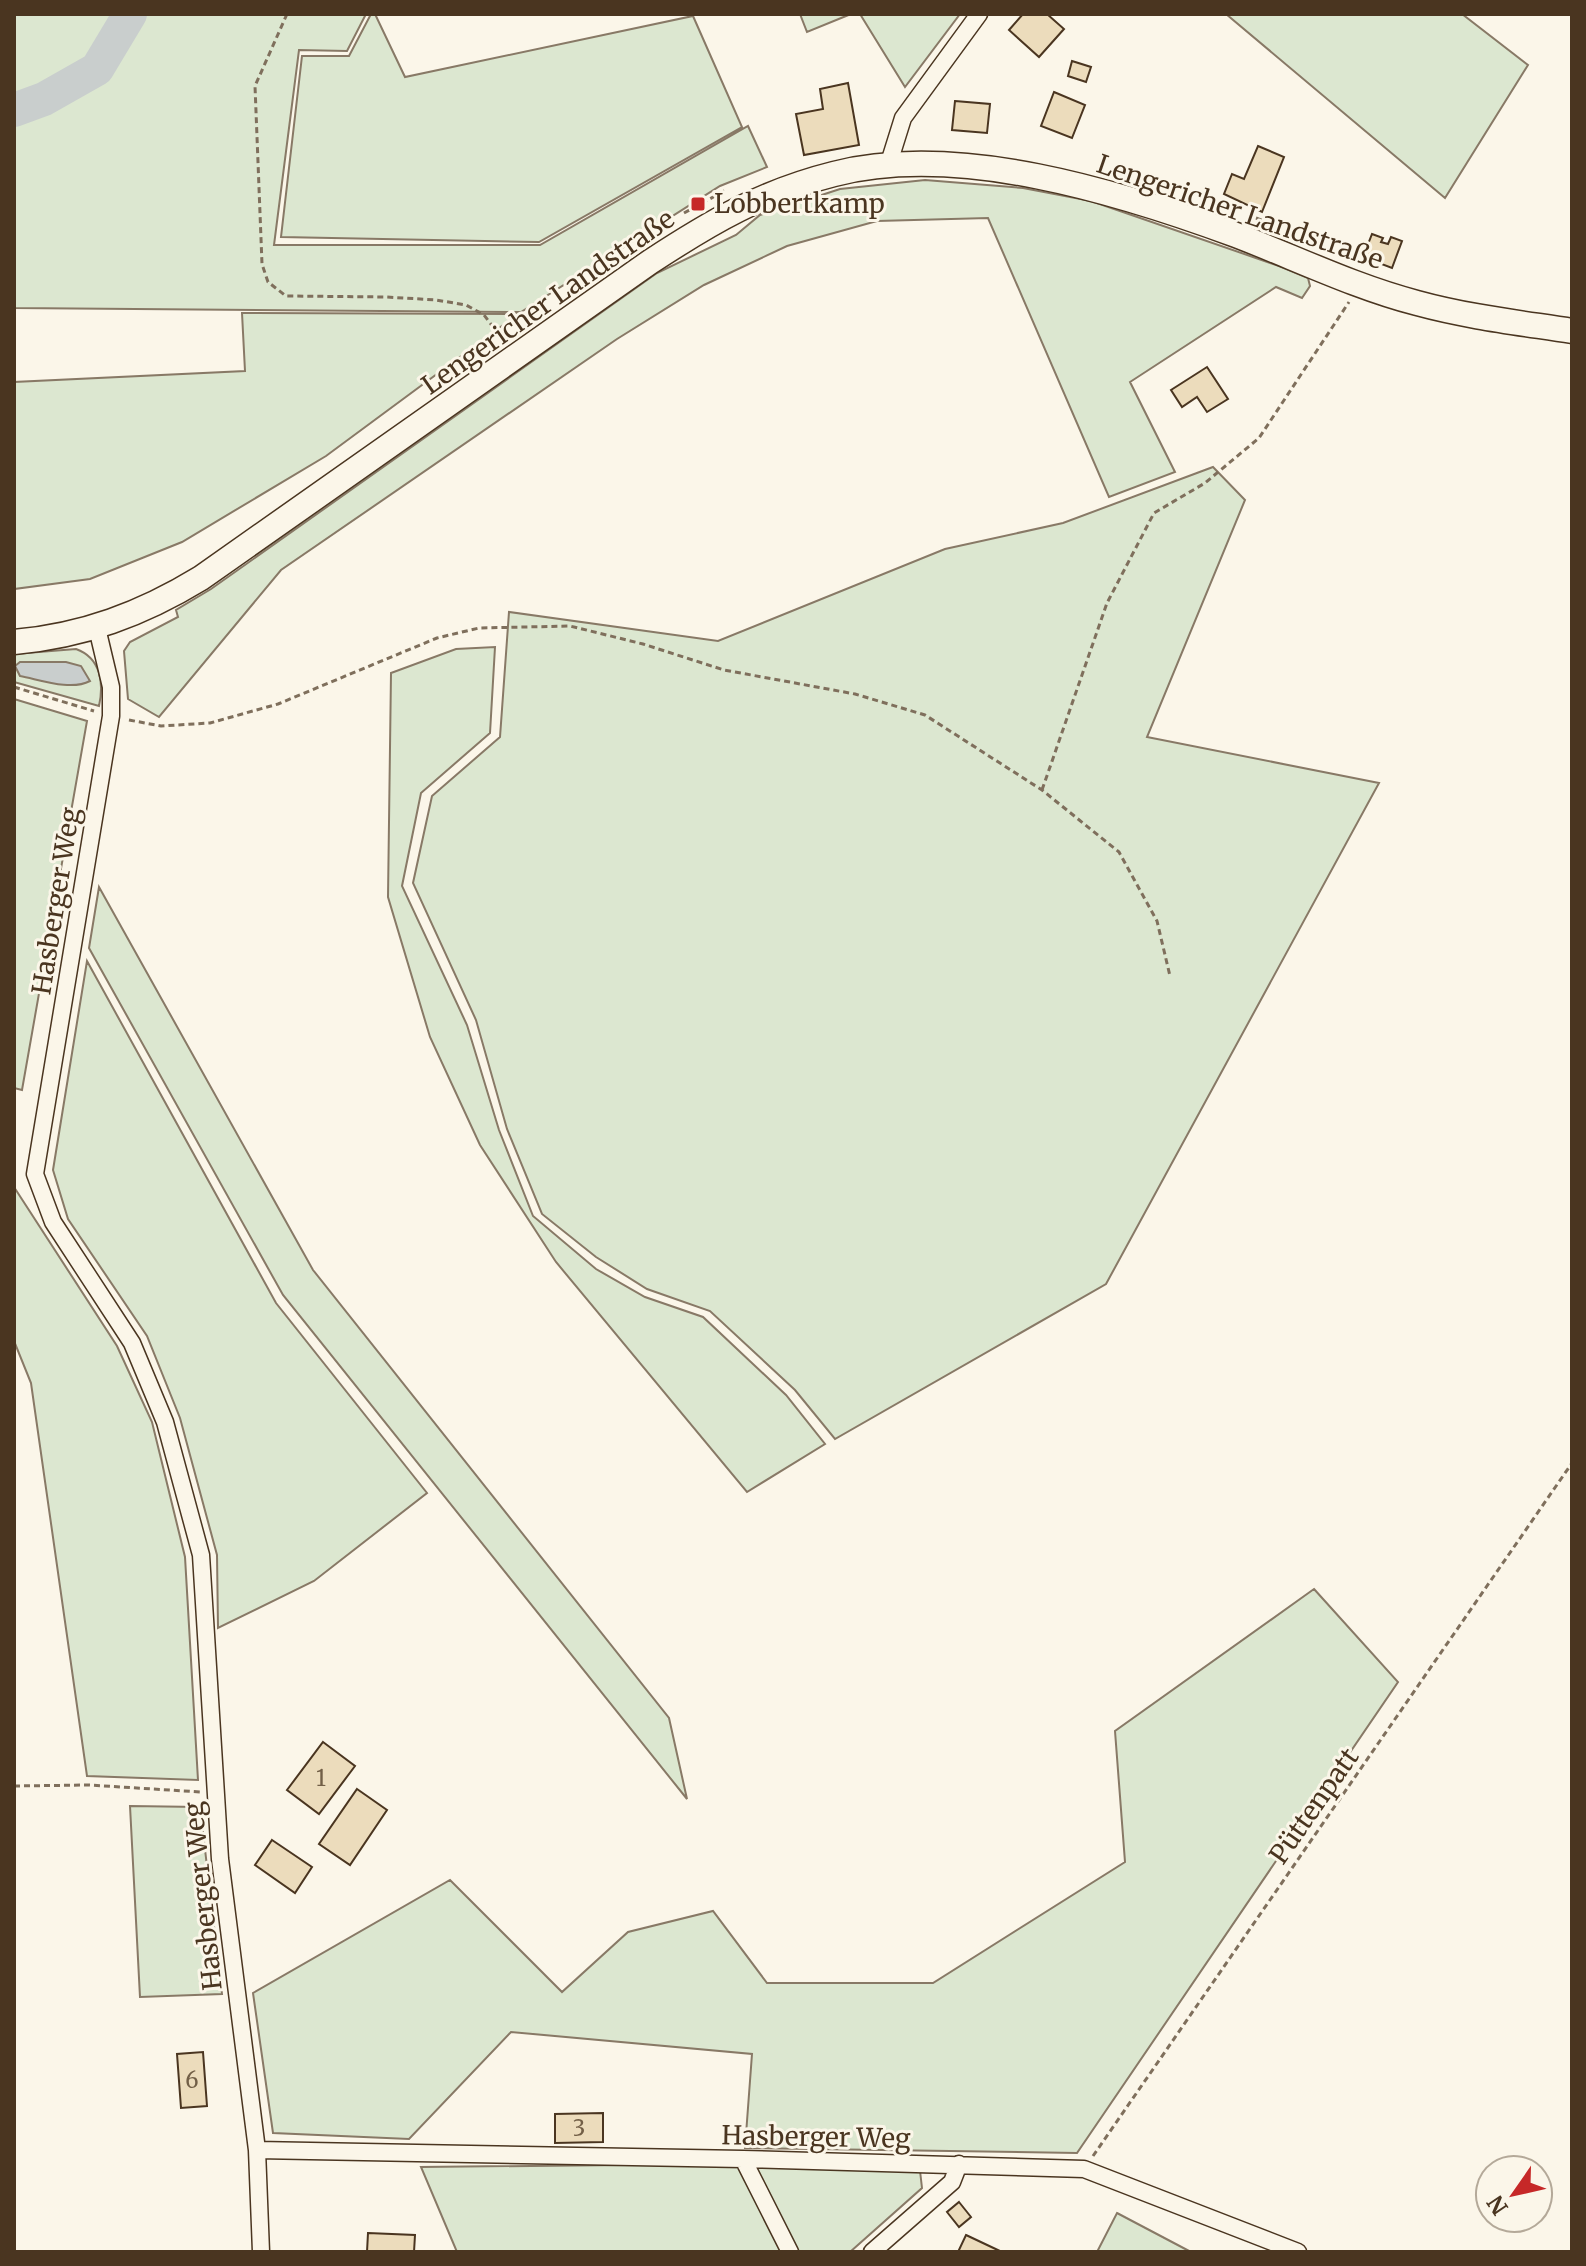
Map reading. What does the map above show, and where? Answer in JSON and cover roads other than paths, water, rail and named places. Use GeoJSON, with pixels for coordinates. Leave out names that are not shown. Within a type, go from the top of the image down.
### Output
{"type":"FeatureCollection","features":[{"type":"Feature","properties":{"kind":"main road","name":"Lengericher Landstraße"},"geometry":{"type":"LineString","coordinates":[[14,642],[54,638],[97,628],[154,606],[201,578],[650,262],[726,214],[772,193],[836,173],[937,164],[1017,172],[1098,190],[1234,234],[1417,303],[1572,331]]}},
{"type":"Feature","properties":{"kind":"street"},"geometry":{"type":"LineString","coordinates":[[888,166],[903,118],[979,14]]}},
{"type":"Feature","properties":{"kind":"street","name":"Hasberger Weg"},"geometry":{"type":"LineString","coordinates":[[97,628],[111,687],[111,716],[35,1174],[53,1222],[132,1343],[165,1422],[201,1555],[220,1859],[257,2150],[1084,2169],[1298,2252]]}},
{"type":"Feature","properties":{"kind":"street"},"geometry":{"type":"LineString","coordinates":[[257,2150],[261,2252]]}},
{"type":"Feature","properties":{"kind":"street"},"geometry":{"type":"LineString","coordinates":[[743,2159],[790,2252]]}},
{"type":"Feature","properties":{"kind":"street"},"geometry":{"type":"LineString","coordinates":[[872,2252],[952,2182],[959,2164]]}},
{"type":"Feature","properties":{"kind":"waterway"},"geometry":{"type":"LineString","coordinates":[[14,110],[44,99],[97,69],[130,14]]}},
{"type":"Feature","properties":{"kind":"place","name":"Lobbertkamp"},"geometry":{"type":"Point","coordinates":[698,204]}}]}
